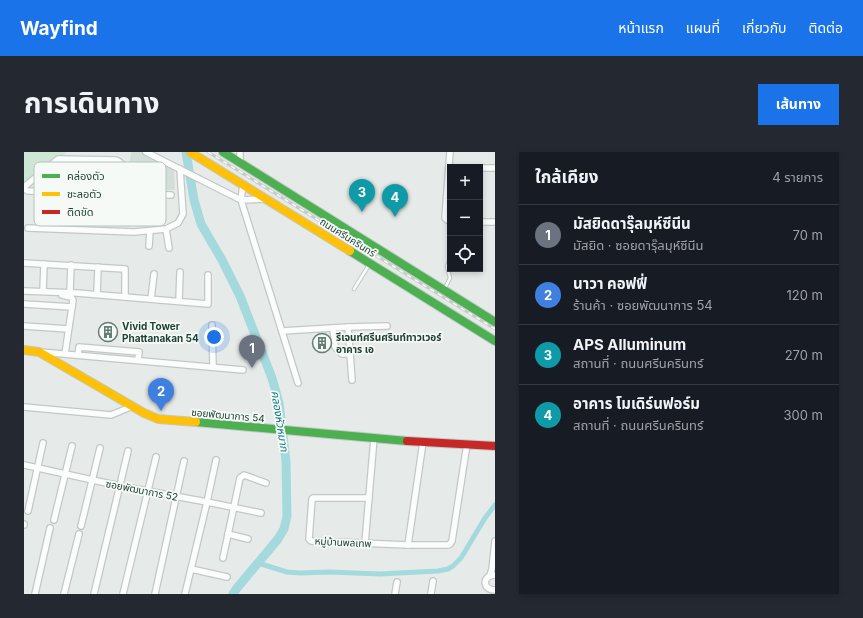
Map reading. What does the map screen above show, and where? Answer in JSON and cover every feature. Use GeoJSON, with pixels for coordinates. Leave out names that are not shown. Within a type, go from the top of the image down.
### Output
{"type":"FeatureCollection","features":[{"type":"Feature","properties":{"kind":"main road"},"geometry":{"type":"LineString","coordinates":[[216,152],[238,161]]}},
{"type":"Feature","properties":{"kind":"main road","name":"ถนนศรีนครินทร์"},"geometry":{"type":"LineString","coordinates":[[223,152],[495,322]]}},
{"type":"Feature","properties":{"kind":"main road","name":"ถนนศรีนครินทร์"},"geometry":{"type":"LineString","coordinates":[[195,153],[226,174],[370,263],[494,337]]}},
{"type":"Feature","properties":{"kind":"main road","name":"ซอยพัฒนาการ 54"},"geometry":{"type":"LineString","coordinates":[[24,350],[39,352],[144,413],[158,419],[423,442],[495,446]]}},
{"type":"Feature","properties":{"kind":"street"},"geometry":{"type":"LineString","coordinates":[[146,152],[165,162]]}},
{"type":"Feature","properties":{"kind":"street"},"geometry":{"type":"LineString","coordinates":[[238,161],[240,152]]}},
{"type":"Feature","properties":{"kind":"street"},"geometry":{"type":"LineString","coordinates":[[450,152],[450,164]]}},
{"type":"Feature","properties":{"kind":"street"},"geometry":{"type":"LineString","coordinates":[[54,162],[58,159],[116,160],[120,162]]}},
{"type":"Feature","properties":{"kind":"street"},"geometry":{"type":"LineString","coordinates":[[166,162],[241,200],[267,199]]}},
{"type":"Feature","properties":{"kind":"street"},"geometry":{"type":"LineString","coordinates":[[483,168],[495,168]]}},
{"type":"Feature","properties":{"kind":"street"},"geometry":{"type":"LineString","coordinates":[[28,228],[134,232],[166,229],[178,223],[183,214],[183,171]]}},
{"type":"Feature","properties":{"kind":"street"},"geometry":{"type":"LineString","coordinates":[[34,179],[24,188],[28,191],[34,191]]}},
{"type":"Feature","properties":{"kind":"street"},"geometry":{"type":"LineString","coordinates":[[243,184],[241,200],[298,383]]}},
{"type":"Feature","properties":{"kind":"street"},"geometry":{"type":"LineString","coordinates":[[166,195],[171,195]]}},
{"type":"Feature","properties":{"kind":"street"},"geometry":{"type":"LineString","coordinates":[[447,204],[447,220]]}},
{"type":"Feature","properties":{"kind":"street"},"geometry":{"type":"LineString","coordinates":[[483,222],[495,222]]}},
{"type":"Feature","properties":{"kind":"street"},"geometry":{"type":"LineString","coordinates":[[166,229],[168,248]]}},
{"type":"Feature","properties":{"kind":"street"},"geometry":{"type":"LineString","coordinates":[[149,246],[150,231]]}},
{"type":"Feature","properties":{"kind":"street"},"geometry":{"type":"LineString","coordinates":[[24,263],[125,269],[125,297]]}},
{"type":"Feature","properties":{"kind":"street"},"geometry":{"type":"LineString","coordinates":[[43,291],[44,264]]}},
{"type":"Feature","properties":{"kind":"street"},"geometry":{"type":"LineString","coordinates":[[70,292],[72,266]]}},
{"type":"Feature","properties":{"kind":"street"},"geometry":{"type":"LineString","coordinates":[[96,294],[98,267]]}},
{"type":"Feature","properties":{"kind":"street"},"geometry":{"type":"LineString","coordinates":[[179,301],[180,272]]}},
{"type":"Feature","properties":{"kind":"street"},"geometry":{"type":"LineString","coordinates":[[151,299],[154,274]]}},
{"type":"Feature","properties":{"kind":"street"},"geometry":{"type":"LineString","coordinates":[[24,292],[70,292],[208,304],[208,274]]}},
{"type":"Feature","properties":{"kind":"street"},"geometry":{"type":"LineString","coordinates":[[24,292],[68,296],[73,300],[65,354]]}},
{"type":"Feature","properties":{"kind":"street"},"geometry":{"type":"LineString","coordinates":[[24,304],[72,307]]}},
{"type":"Feature","properties":{"kind":"street"},"geometry":{"type":"LineString","coordinates":[[212,325],[213,367]]}},
{"type":"Feature","properties":{"kind":"street"},"geometry":{"type":"LineString","coordinates":[[24,326],[68,329]]}},
{"type":"Feature","properties":{"kind":"street"},"geometry":{"type":"LineString","coordinates":[[282,331],[387,326]]}},
{"type":"Feature","properties":{"kind":"street"},"geometry":{"type":"LineString","coordinates":[[348,327],[352,380]]}},
{"type":"Feature","properties":{"kind":"street"},"geometry":{"type":"LineString","coordinates":[[333,328],[335,347],[342,354],[350,354]]}},
{"type":"Feature","properties":{"kind":"street"},"geometry":{"type":"LineString","coordinates":[[78,355],[79,347],[139,352],[138,360]]}},
{"type":"Feature","properties":{"kind":"street"},"geometry":{"type":"LineString","coordinates":[[39,352],[242,370]]}},
{"type":"Feature","properties":{"kind":"street"},"geometry":{"type":"LineString","coordinates":[[24,407],[111,415],[133,406]]}},
{"type":"Feature","properties":{"kind":"street"},"geometry":{"type":"LineString","coordinates":[[365,543],[374,438]]}},
{"type":"Feature","properties":{"kind":"street"},"geometry":{"type":"LineString","coordinates":[[408,545],[423,442]]}},
{"type":"Feature","properties":{"kind":"street"},"geometry":{"type":"LineString","coordinates":[[28,510],[43,443]]}},
{"type":"Feature","properties":{"kind":"street","name":"หมู่บ้านพลเทพ"},"geometry":{"type":"LineString","coordinates":[[369,498],[313,498],[311,501],[309,539],[311,541],[448,546],[450,544],[468,444]]}},
{"type":"Feature","properties":{"kind":"street"},"geometry":{"type":"LineString","coordinates":[[54,520],[72,446]]}},
{"type":"Feature","properties":{"kind":"street"},"geometry":{"type":"LineString","coordinates":[[81,526],[100,448]]}},
{"type":"Feature","properties":{"kind":"street"},"geometry":{"type":"LineString","coordinates":[[94,594],[128,451]]}},
{"type":"Feature","properties":{"kind":"street"},"geometry":{"type":"LineString","coordinates":[[123,594],[156,457]]}},
{"type":"Feature","properties":{"kind":"street"},"geometry":{"type":"LineString","coordinates":[[185,594],[216,460]]}},
{"type":"Feature","properties":{"kind":"street"},"geometry":{"type":"LineString","coordinates":[[155,594],[184,461]]}},
{"type":"Feature","properties":{"kind":"street","name":"ซอยพัฒนาการ 52"},"geometry":{"type":"LineString","coordinates":[[24,465],[148,492],[261,513]]}},
{"type":"Feature","properties":{"kind":"street"},"geometry":{"type":"LineString","coordinates":[[223,558],[241,476],[244,475],[266,483]]}},
{"type":"Feature","properties":{"kind":"street"},"geometry":{"type":"LineString","coordinates":[[35,594],[50,528]]}},
{"type":"Feature","properties":{"kind":"street"},"geometry":{"type":"LineString","coordinates":[[64,594],[79,534]]}},
{"type":"Feature","properties":{"kind":"street"},"geometry":{"type":"LineString","coordinates":[[228,534],[248,539]]}},
{"type":"Feature","properties":{"kind":"street"},"geometry":{"type":"LineString","coordinates":[[486,594],[486,580],[488,576],[493,575],[492,569],[495,541]]}},
{"type":"Feature","properties":{"kind":"street"},"geometry":{"type":"LineString","coordinates":[[191,569],[227,577]]}},
{"type":"Feature","properties":{"kind":"street"},"geometry":{"type":"LineString","coordinates":[[431,594],[434,581]]}},
{"type":"Feature","properties":{"kind":"street"},"geometry":{"type":"LineString","coordinates":[[395,594],[397,582]]}},
{"type":"Feature","properties":{"kind":"street"},"geometry":{"type":"LineString","coordinates":[[487,587],[491,590],[495,590]]}},
{"type":"Feature","properties":{"kind":"lane"},"geometry":{"type":"LineString","coordinates":[[354,289],[370,263]]}},
{"type":"Feature","properties":{"kind":"lane"},"geometry":{"type":"LineString","coordinates":[[444,290],[450,278],[449,272]]}},
{"type":"Feature","properties":{"kind":"shaded area"},"geometry":{"type":"Polygon","coordinates":[[[131,152],[141,152],[160,162],[130,162],[131,152]]]}},
{"type":"Feature","properties":{"kind":"shaded area"},"geometry":{"type":"Polygon","coordinates":[[[166,165],[174,169],[175,190],[166,190],[166,165]]]}},
{"type":"Feature","properties":{"kind":"green space"},"geometry":{"type":"Polygon","coordinates":[[[24,152],[67,152],[57,162],[34,162],[34,183],[24,193],[24,152]]]}},
{"type":"Feature","properties":{"kind":"waterway","name":"คลองหัวหมาก"},"geometry":{"type":"LineString","coordinates":[[186,152],[194,200],[201,224],[222,260],[240,296],[272,378],[279,403],[286,461],[287,516],[284,529],[278,539],[233,594]]}},
{"type":"Feature","properties":{"kind":"waterway"},"geometry":{"type":"LineString","coordinates":[[258,563],[287,572],[300,573],[329,572],[380,574],[438,571],[448,569],[461,558],[485,518],[495,505]]}},
{"type":"Feature","properties":{"kind":"railway"},"geometry":{"type":"LineString","coordinates":[[208,152],[495,329]]}},
{"type":"Feature","properties":{"kind":"traffic: fast"},"geometry":{"type":"LineString","coordinates":[[223,152],[495,322]]}},
{"type":"Feature","properties":{"kind":"traffic: fast"},"geometry":{"type":"LineString","coordinates":[[350,251],[495,341]]}},
{"type":"Feature","properties":{"kind":"traffic: fast"},"geometry":{"type":"LineString","coordinates":[[196,422],[407,441]]}},
{"type":"Feature","properties":{"kind":"traffic: slow"},"geometry":{"type":"LineString","coordinates":[[190,152],[350,251]]}},
{"type":"Feature","properties":{"kind":"traffic: slow"},"geometry":{"type":"LineString","coordinates":[[24,350],[39,352],[144,413],[158,419],[196,422]]}},
{"type":"Feature","properties":{"kind":"traffic: jam"},"geometry":{"type":"LineString","coordinates":[[407,441],[495,446]]}},
{"type":"Feature","properties":{"kind":"place","name":"APS Alluminum"},"geometry":{"type":"Point","coordinates":[362,212]}},
{"type":"Feature","properties":{"kind":"place","name":"อาคาร โมเดิร์นฟอร์ม"},"geometry":{"type":"Point","coordinates":[395,217]}},
{"type":"Feature","properties":{"kind":"place","name":"Vivid Tower Phattanakan 54"},"geometry":{"type":"Point","coordinates":[108,332]}},
{"type":"Feature","properties":{"kind":"place","name":"รีเจนท์ศรีนศรินท์ทาวเวอร์ อาคาร เอ"},"geometry":{"type":"Point","coordinates":[322,343]}},
{"type":"Feature","properties":{"kind":"place","name":"มัสยิดดารุ๊ลมุห์ซีนีน"},"geometry":{"type":"Point","coordinates":[252,368]}},
{"type":"Feature","properties":{"kind":"place","name":"นาวา คอฟฟี่"},"geometry":{"type":"Point","coordinates":[161,411]}}]}
